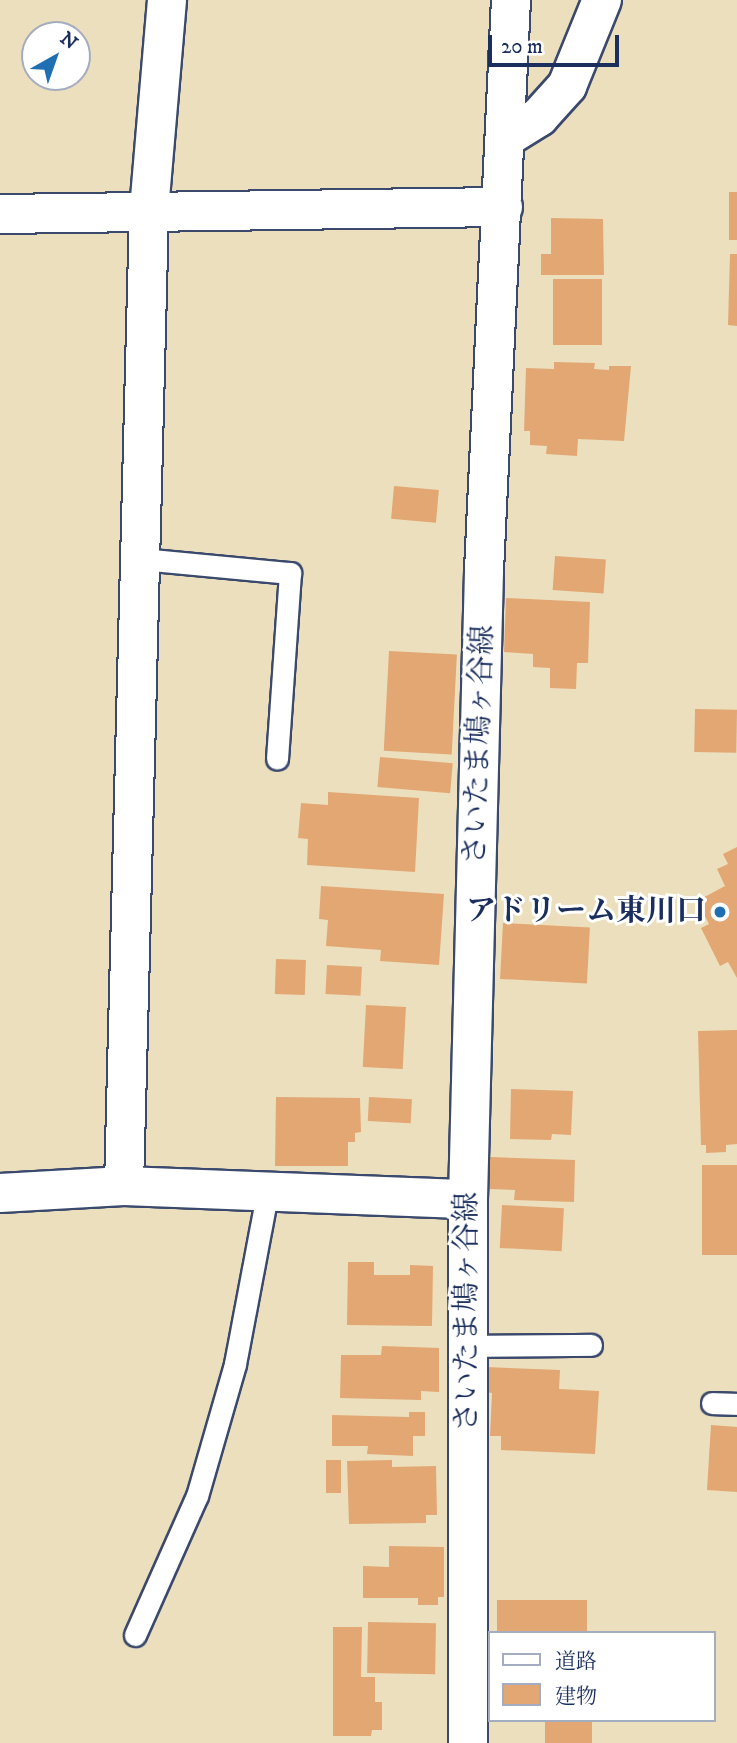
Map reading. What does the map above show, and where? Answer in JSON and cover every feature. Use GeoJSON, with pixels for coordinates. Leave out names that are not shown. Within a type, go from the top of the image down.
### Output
{"type":"FeatureCollection","features":[{"type":"Feature","properties":{"kind":"street"},"geometry":{"type":"LineString","coordinates":[[124,1186],[149,211],[167,0]]}},
{"type":"Feature","properties":{"kind":"street","name":"さいたま鳩ヶ谷線"},"geometry":{"type":"LineString","coordinates":[[468,1743],[468,1199],[484,570],[507,137],[511,0]]}},
{"type":"Feature","properties":{"kind":"street"},"geometry":{"type":"LineString","coordinates":[[507,137],[539,117],[567,86],[603,0]]}},
{"type":"Feature","properties":{"kind":"street"},"geometry":{"type":"LineString","coordinates":[[0,214],[503,207]]}},
{"type":"Feature","properties":{"kind":"street"},"geometry":{"type":"LineString","coordinates":[[0,1193],[124,1186],[268,1189],[468,1199]]}},
{"type":"Feature","properties":{"kind":"lane"},"geometry":{"type":"LineString","coordinates":[[141,559],[290,573],[277,759]]}},
{"type":"Feature","properties":{"kind":"lane"},"geometry":{"type":"LineString","coordinates":[[135,1635],[197,1496],[235,1364],[268,1189]]}},
{"type":"Feature","properties":{"kind":"lane"},"geometry":{"type":"LineString","coordinates":[[468,1346],[591,1345]]}},
{"type":"Feature","properties":{"kind":"lane"},"geometry":{"type":"LineString","coordinates":[[712,1403],[737,1404]]}},
{"type":"Feature","properties":{"kind":"building"},"geometry":{"type":"Polygon","coordinates":[[[729,192],[737,192],[737,240],[729,240],[729,192]]]}},
{"type":"Feature","properties":{"kind":"building"},"geometry":{"type":"Polygon","coordinates":[[[551,218],[603,219],[604,275],[541,275],[541,254],[551,254],[551,218]]]}},
{"type":"Feature","properties":{"kind":"building"},"geometry":{"type":"Polygon","coordinates":[[[730,254],[737,254],[737,326],[728,325],[730,254]]]}},
{"type":"Feature","properties":{"kind":"building"},"geometry":{"type":"Polygon","coordinates":[[[553,279],[602,279],[602,345],[553,345],[553,279]]]}},
{"type":"Feature","properties":{"kind":"building"},"geometry":{"type":"Polygon","coordinates":[[[554,362],[595,363],[594,369],[609,370],[609,366],[631,366],[624,441],[578,439],[577,456],[546,454],[547,446],[530,445],[530,431],[524,431],[526,368],[554,369],[554,362]]]}},
{"type":"Feature","properties":{"kind":"building"},"geometry":{"type":"Polygon","coordinates":[[[394,486],[439,490],[436,523],[391,519],[394,486]]]}},
{"type":"Feature","properties":{"kind":"building"},"geometry":{"type":"Polygon","coordinates":[[[555,556],[606,560],[604,593],[553,590],[555,556]]]}},
{"type":"Feature","properties":{"kind":"building"},"geometry":{"type":"Polygon","coordinates":[[[506,598],[590,602],[588,663],[577,663],[576,689],[550,688],[550,668],[533,667],[533,654],[504,652],[506,598]]]}},
{"type":"Feature","properties":{"kind":"building"},"geometry":{"type":"Polygon","coordinates":[[[389,651],[457,655],[452,754],[384,751],[389,651]]]}},
{"type":"Feature","properties":{"kind":"building"},"geometry":{"type":"Polygon","coordinates":[[[695,709],[737,710],[736,753],[694,752],[695,709]]]}},
{"type":"Feature","properties":{"kind":"building"},"geometry":{"type":"Polygon","coordinates":[[[380,757],[453,763],[450,793],[377,787],[380,757]]]}},
{"type":"Feature","properties":{"kind":"building"},"geometry":{"type":"Polygon","coordinates":[[[328,792],[419,798],[415,872],[307,865],[308,839],[298,838],[301,803],[328,805],[328,792]]]}},
{"type":"Feature","properties":{"kind":"building","name":"アドリーム東川口"},"geometry":{"type":"Polygon","coordinates":[[[737,847],[737,978],[728,962],[720,966],[701,928],[709,924],[697,901],[725,886],[717,869],[728,864],[723,854],[737,847]]]}},
{"type":"Feature","properties":{"kind":"building"},"geometry":{"type":"Polygon","coordinates":[[[321,886],[444,894],[439,965],[380,961],[381,950],[326,946],[328,920],[319,919],[321,886]]]}},
{"type":"Feature","properties":{"kind":"building"},"geometry":{"type":"Polygon","coordinates":[[[503,923],[590,928],[587,983],[500,979],[503,923]]]}},
{"type":"Feature","properties":{"kind":"building"},"geometry":{"type":"Polygon","coordinates":[[[276,959],[306,960],[305,995],[275,994],[276,959]]]}},
{"type":"Feature","properties":{"kind":"building"},"geometry":{"type":"Polygon","coordinates":[[[327,965],[362,967],[360,996],[325,994],[327,965]]]}},
{"type":"Feature","properties":{"kind":"building"},"geometry":{"type":"Polygon","coordinates":[[[366,1005],[406,1007],[403,1069],[363,1067],[366,1005]]]}},
{"type":"Feature","properties":{"kind":"building"},"geometry":{"type":"Polygon","coordinates":[[[737,1030],[737,1144],[726,1145],[726,1152],[706,1153],[706,1145],[701,1145],[698,1031],[737,1030]]]}},
{"type":"Feature","properties":{"kind":"building"},"geometry":{"type":"Polygon","coordinates":[[[511,1089],[573,1091],[571,1135],[552,1134],[551,1140],[510,1139],[511,1089]]]}},
{"type":"Feature","properties":{"kind":"building"},"geometry":{"type":"Polygon","coordinates":[[[276,1097],[360,1098],[361,1132],[355,1133],[355,1142],[348,1142],[348,1166],[275,1166],[276,1097]]]}},
{"type":"Feature","properties":{"kind":"building"},"geometry":{"type":"Polygon","coordinates":[[[369,1097],[412,1099],[411,1123],[368,1121],[369,1097]]]}},
{"type":"Feature","properties":{"kind":"building"},"geometry":{"type":"Polygon","coordinates":[[[490,1157],[575,1160],[574,1202],[514,1200],[515,1190],[490,1189],[490,1157]]]}},
{"type":"Feature","properties":{"kind":"building"},"geometry":{"type":"Polygon","coordinates":[[[702,1165],[737,1165],[737,1255],[702,1255],[702,1165]]]}},
{"type":"Feature","properties":{"kind":"building"},"geometry":{"type":"Polygon","coordinates":[[[502,1205],[564,1208],[562,1251],[500,1248],[502,1205]]]}},
{"type":"Feature","properties":{"kind":"building"},"geometry":{"type":"Polygon","coordinates":[[[348,1262],[374,1262],[374,1275],[410,1275],[410,1265],[433,1266],[432,1326],[347,1325],[348,1262]]]}},
{"type":"Feature","properties":{"kind":"building"},"geometry":{"type":"Polygon","coordinates":[[[382,1346],[439,1348],[439,1392],[421,1391],[421,1400],[340,1398],[341,1355],[381,1355],[382,1346]]]}},
{"type":"Feature","properties":{"kind":"building"},"geometry":{"type":"Polygon","coordinates":[[[486,1367],[560,1370],[559,1389],[599,1391],[595,1454],[501,1450],[501,1436],[490,1436],[492,1393],[485,1392],[486,1367]]]}},
{"type":"Feature","properties":{"kind":"building"},"geometry":{"type":"Polygon","coordinates":[[[409,1412],[425,1412],[425,1436],[413,1436],[413,1456],[367,1454],[368,1446],[332,1446],[332,1415],[409,1417],[409,1412]]]}},
{"type":"Feature","properties":{"kind":"building"},"geometry":{"type":"Polygon","coordinates":[[[711,1425],[737,1427],[737,1492],[707,1490],[711,1425]]]}},
{"type":"Feature","properties":{"kind":"building"},"geometry":{"type":"Polygon","coordinates":[[[326,1460],[341,1460],[341,1493],[326,1493],[326,1460]]]}},
{"type":"Feature","properties":{"kind":"building"},"geometry":{"type":"Polygon","coordinates":[[[392,1460],[392,1467],[436,1466],[437,1515],[426,1515],[426,1523],[349,1524],[347,1461],[392,1460]]]}},
{"type":"Feature","properties":{"kind":"building"},"geometry":{"type":"Polygon","coordinates":[[[389,1546],[444,1547],[444,1597],[438,1597],[438,1605],[418,1605],[418,1598],[363,1598],[363,1566],[389,1567],[389,1546]]]}},
{"type":"Feature","properties":{"kind":"building"},"geometry":{"type":"Polygon","coordinates":[[[497,1600],[587,1600],[587,1631],[497,1631],[497,1600]]]}},
{"type":"Feature","properties":{"kind":"building"},"geometry":{"type":"Polygon","coordinates":[[[368,1622],[436,1623],[435,1674],[367,1673],[368,1622]]]}},
{"type":"Feature","properties":{"kind":"building"},"geometry":{"type":"Polygon","coordinates":[[[333,1627],[362,1627],[361,1677],[375,1677],[375,1702],[382,1702],[382,1730],[372,1730],[371,1736],[333,1736],[333,1627]]]}},
{"type":"Feature","properties":{"kind":"building"},"geometry":{"type":"Polygon","coordinates":[[[545,1722],[592,1722],[592,1743],[545,1743],[545,1722]]]}},
{"type":"Feature","properties":{"kind":"place","name":"アドリーム東川口"},"geometry":{"type":"Point","coordinates":[720,912]}}]}
